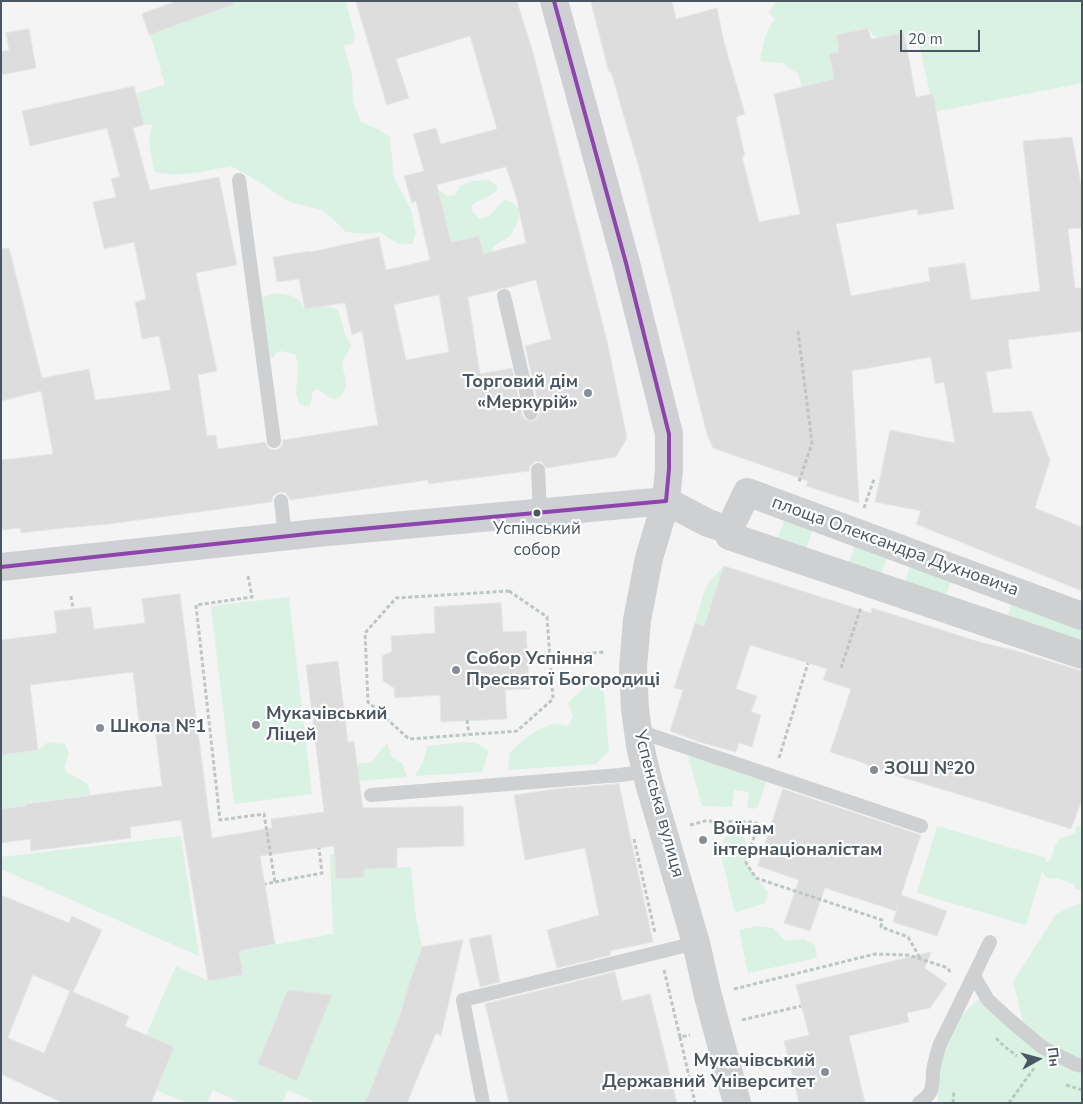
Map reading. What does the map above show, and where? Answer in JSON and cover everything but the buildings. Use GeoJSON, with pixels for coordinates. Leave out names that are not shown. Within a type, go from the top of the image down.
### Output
{"type":"FeatureCollection","features":[{"type":"Feature","properties":{"kind":"street"},"geometry":{"type":"LineString","coordinates":[[554,1],[626,263],[669,434],[669,469],[666,501]]}},
{"type":"Feature","properties":{"kind":"street","name":"площа Олександра Духновича"},"geometry":{"type":"LineString","coordinates":[[729,530],[747,492],[1082,616]]}},
{"type":"Feature","properties":{"kind":"street"},"geometry":{"type":"LineString","coordinates":[[1,567],[285,537],[666,501],[708,523],[729,530],[729,536],[1082,655]]}},
{"type":"Feature","properties":{"kind":"street","name":"Успенська вулиця"},"geometry":{"type":"LineString","coordinates":[[666,501],[649,558],[637,620],[633,668],[635,708],[640,746],[696,943],[710,1004],[737,1103]]}},
{"type":"Feature","properties":{"kind":"lane"},"geometry":{"type":"LineString","coordinates":[[239,180],[274,441]]}},
{"type":"Feature","properties":{"kind":"lane"},"geometry":{"type":"LineString","coordinates":[[504,296],[531,413]]}},
{"type":"Feature","properties":{"kind":"lane"},"geometry":{"type":"LineString","coordinates":[[538,470],[540,512]]}},
{"type":"Feature","properties":{"kind":"lane"},"geometry":{"type":"LineString","coordinates":[[281,501],[285,537]]}},
{"type":"Feature","properties":{"kind":"lane"},"geometry":{"type":"LineString","coordinates":[[638,732],[921,826]]}},
{"type":"Feature","properties":{"kind":"lane"},"geometry":{"type":"LineString","coordinates":[[371,795],[610,776],[649,780]]}},
{"type":"Feature","properties":{"kind":"lane"},"geometry":{"type":"LineString","coordinates":[[918,1103],[930,1092],[940,1044],[990,942]]}},
{"type":"Feature","properties":{"kind":"lane"},"geometry":{"type":"LineString","coordinates":[[483,1103],[463,1000],[696,943]]}},
{"type":"Feature","properties":{"kind":"lane"},"geometry":{"type":"LineString","coordinates":[[974,976],[988,1000],[1012,1022],[1042,1046],[1082,1066]]}},
{"type":"Feature","properties":{"kind":"path"},"geometry":{"type":"LineString","coordinates":[[797,487],[812,443],[798,331]]}},
{"type":"Feature","properties":{"kind":"path"},"geometry":{"type":"LineString","coordinates":[[248,576],[252,597],[196,605],[220,820],[264,814],[275,882]]}},
{"type":"Feature","properties":{"kind":"path"},"geometry":{"type":"LineString","coordinates":[[510,591],[547,617],[550,657],[553,700],[517,731],[409,739],[368,702],[365,633],[396,598],[510,591]]}},
{"type":"Feature","properties":{"kind":"path"},"geometry":{"type":"LineString","coordinates":[[71,596],[72,609]]}},
{"type":"Feature","properties":{"kind":"path"},"geometry":{"type":"LineString","coordinates":[[841,668],[862,605]]}},
{"type":"Feature","properties":{"kind":"path"},"geometry":{"type":"LineString","coordinates":[[528,659],[604,652]]}},
{"type":"Feature","properties":{"kind":"path"},"geometry":{"type":"LineString","coordinates":[[779,759],[808,663]]}},
{"type":"Feature","properties":{"kind":"path"},"geometry":{"type":"LineString","coordinates":[[467,720],[469,734]]}},
{"type":"Feature","properties":{"kind":"path"},"geometry":{"type":"LineString","coordinates":[[664,830],[704,822],[752,822],[770,828]]}},
{"type":"Feature","properties":{"kind":"path"},"geometry":{"type":"LineString","coordinates":[[758,824],[746,863],[756,878],[882,920],[881,927],[908,937],[920,959]]}},
{"type":"Feature","properties":{"kind":"path"},"geometry":{"type":"LineString","coordinates":[[265,884],[322,873],[319,848]]}},
{"type":"Feature","properties":{"kind":"path"},"geometry":{"type":"LineString","coordinates":[[742,987],[875,954],[908,955],[948,968],[963,996]]}},
{"type":"Feature","properties":{"kind":"path"},"geometry":{"type":"LineString","coordinates":[[738,1021],[801,1006]]}},
{"type":"Feature","properties":{"kind":"path"},"geometry":{"type":"LineString","coordinates":[[680,1037],[695,1103]]}},
{"type":"Feature","properties":{"kind":"path"},"geometry":{"type":"LineString","coordinates":[[1009,1103],[1034,1068]]}},
{"type":"Feature","properties":{"kind":"green space"},"geometry":{"type":"Polygon","coordinates":[[[200,1],[346,1],[355,37],[352,44],[344,45],[352,76],[353,102],[361,122],[390,137],[394,177],[411,210],[416,233],[412,244],[398,244],[380,232],[365,234],[346,232],[322,210],[289,202],[231,166],[175,175],[154,172],[149,142],[152,125],[144,125],[140,110],[131,112],[127,96],[165,85],[149,35],[200,1]]]}},
{"type":"Feature","properties":{"kind":"green space"},"geometry":{"type":"Polygon","coordinates":[[[776,1],[1082,1],[1082,83],[934,112],[917,35],[912,39],[904,33],[884,39],[874,36],[868,28],[836,35],[839,52],[829,54],[835,86],[804,96],[798,73],[783,63],[760,61],[763,44],[775,19],[769,13],[776,1]]]}},
{"type":"Feature","properties":{"kind":"green space"},"geometry":{"type":"Polygon","coordinates":[[[488,180],[497,185],[497,189],[493,194],[473,204],[471,210],[474,214],[480,219],[489,216],[504,200],[511,201],[520,211],[516,226],[510,236],[494,246],[486,265],[479,236],[451,242],[445,219],[422,224],[431,192],[441,191],[447,196],[455,195],[460,186],[472,181],[488,180]]]}},
{"type":"Feature","properties":{"kind":"green space"},"geometry":{"type":"Polygon","coordinates":[[[276,293],[293,296],[305,309],[326,306],[337,309],[344,332],[351,345],[343,363],[346,386],[338,398],[331,398],[317,389],[312,392],[310,405],[300,404],[296,392],[298,368],[296,355],[282,351],[276,353],[274,358],[270,356],[269,347],[256,343],[251,330],[250,312],[260,298],[276,293]]]}},
{"type":"Feature","properties":{"kind":"green space"},"geometry":{"type":"Polygon","coordinates":[[[786,515],[814,526],[805,551],[777,540],[786,515]]]}},
{"type":"Feature","properties":{"kind":"green space"},"geometry":{"type":"Polygon","coordinates":[[[858,537],[890,549],[878,583],[846,571],[858,537]]]}},
{"type":"Feature","properties":{"kind":"green space"},"geometry":{"type":"Polygon","coordinates":[[[913,558],[954,572],[943,604],[902,590],[913,558]]]}},
{"type":"Feature","properties":{"kind":"green space"},"geometry":{"type":"Polygon","coordinates":[[[724,566],[704,626],[695,623],[704,592],[709,582],[724,566]]]}},
{"type":"Feature","properties":{"kind":"green space"},"geometry":{"type":"Polygon","coordinates":[[[1015,591],[1082,616],[1082,655],[1004,629],[1015,591]]]}},
{"type":"Feature","properties":{"kind":"green space"},"geometry":{"type":"Polygon","coordinates":[[[289,597],[312,794],[234,804],[211,606],[289,597]]]}},
{"type":"Feature","properties":{"kind":"green space"},"geometry":{"type":"Polygon","coordinates":[[[603,682],[609,751],[596,764],[508,770],[509,754],[519,744],[530,735],[549,725],[560,724],[568,726],[573,716],[568,703],[588,684],[603,682]]]}},
{"type":"Feature","properties":{"kind":"green space"},"geometry":{"type":"Polygon","coordinates":[[[48,742],[65,744],[69,754],[65,764],[65,771],[88,784],[90,795],[25,803],[24,806],[1,809],[1,755],[38,750],[48,742]]]}},
{"type":"Feature","properties":{"kind":"green space"},"geometry":{"type":"Polygon","coordinates":[[[462,742],[476,743],[489,751],[482,772],[415,776],[423,762],[427,746],[462,742]]]}},
{"type":"Feature","properties":{"kind":"green space"},"geometry":{"type":"Polygon","coordinates":[[[387,743],[392,757],[402,763],[407,777],[359,781],[357,764],[371,762],[387,743]]]}},
{"type":"Feature","properties":{"kind":"green space"},"geometry":{"type":"Polygon","coordinates":[[[688,756],[706,758],[767,780],[758,807],[753,809],[747,808],[749,792],[734,790],[732,807],[702,806],[688,756]]]}},
{"type":"Feature","properties":{"kind":"green space"},"geometry":{"type":"Polygon","coordinates":[[[937,826],[1046,858],[1045,862],[1051,860],[1059,839],[1075,833],[1076,826],[1082,826],[1082,891],[1076,889],[1073,884],[1056,878],[1050,879],[1043,875],[1043,869],[1026,925],[917,893],[937,826]]]}},
{"type":"Feature","properties":{"kind":"green space"},"geometry":{"type":"Polygon","coordinates":[[[728,834],[742,834],[748,846],[746,863],[768,892],[765,903],[735,913],[719,847],[728,834]]]}},
{"type":"Feature","properties":{"kind":"green space"},"geometry":{"type":"Polygon","coordinates":[[[181,836],[199,956],[1,869],[1,857],[181,836]]]}},
{"type":"Feature","properties":{"kind":"green space"},"geometry":{"type":"Polygon","coordinates":[[[338,854],[368,868],[411,867],[416,917],[422,947],[399,1018],[365,1103],[314,1103],[288,1090],[282,1103],[241,1103],[213,1090],[207,1103],[187,1103],[156,1090],[146,1035],[176,966],[208,981],[243,975],[239,951],[333,934],[330,855],[338,854]]]}},
{"type":"Feature","properties":{"kind":"green space"},"geometry":{"type":"Polygon","coordinates":[[[1082,902],[1082,1103],[938,1103],[941,1056],[957,1020],[987,991],[1024,1025],[1013,982],[1056,914],[1082,902]]]}},
{"type":"Feature","properties":{"kind":"green space"},"geometry":{"type":"Polygon","coordinates":[[[757,926],[773,928],[785,941],[804,939],[815,945],[817,958],[748,973],[739,930],[757,926]]]}},
{"type":"Feature","properties":{"kind":"transit line"},"geometry":{"type":"LineString","coordinates":[[1,567],[317,533],[666,501],[669,469],[669,434],[626,263],[554,1]]}},
{"type":"Feature","properties":{"kind":"place","name":"Торговий дім «Меркурій»"},"geometry":{"type":"Point","coordinates":[588,393]}},
{"type":"Feature","properties":{"kind":"place","name":"Успінський собор"},"geometry":{"type":"Point","coordinates":[537,513]}},
{"type":"Feature","properties":{"kind":"place","name":"Собор Успіння Пресвятої Богородиці"},"geometry":{"type":"Point","coordinates":[456,670]}},
{"type":"Feature","properties":{"kind":"place","name":"Мукачівський Ліцей"},"geometry":{"type":"Point","coordinates":[256,725]}},
{"type":"Feature","properties":{"kind":"place","name":"Школа №1"},"geometry":{"type":"Point","coordinates":[100,728]}},
{"type":"Feature","properties":{"kind":"place","name":"ЗОШ №20"},"geometry":{"type":"Point","coordinates":[874,770]}},
{"type":"Feature","properties":{"kind":"place","name":"Воїнам інтернаціоналістам"},"geometry":{"type":"Point","coordinates":[703,840]}},
{"type":"Feature","properties":{"kind":"place","name":"Мукачівський Державний Університет"},"geometry":{"type":"Point","coordinates":[825,1072]}}]}
